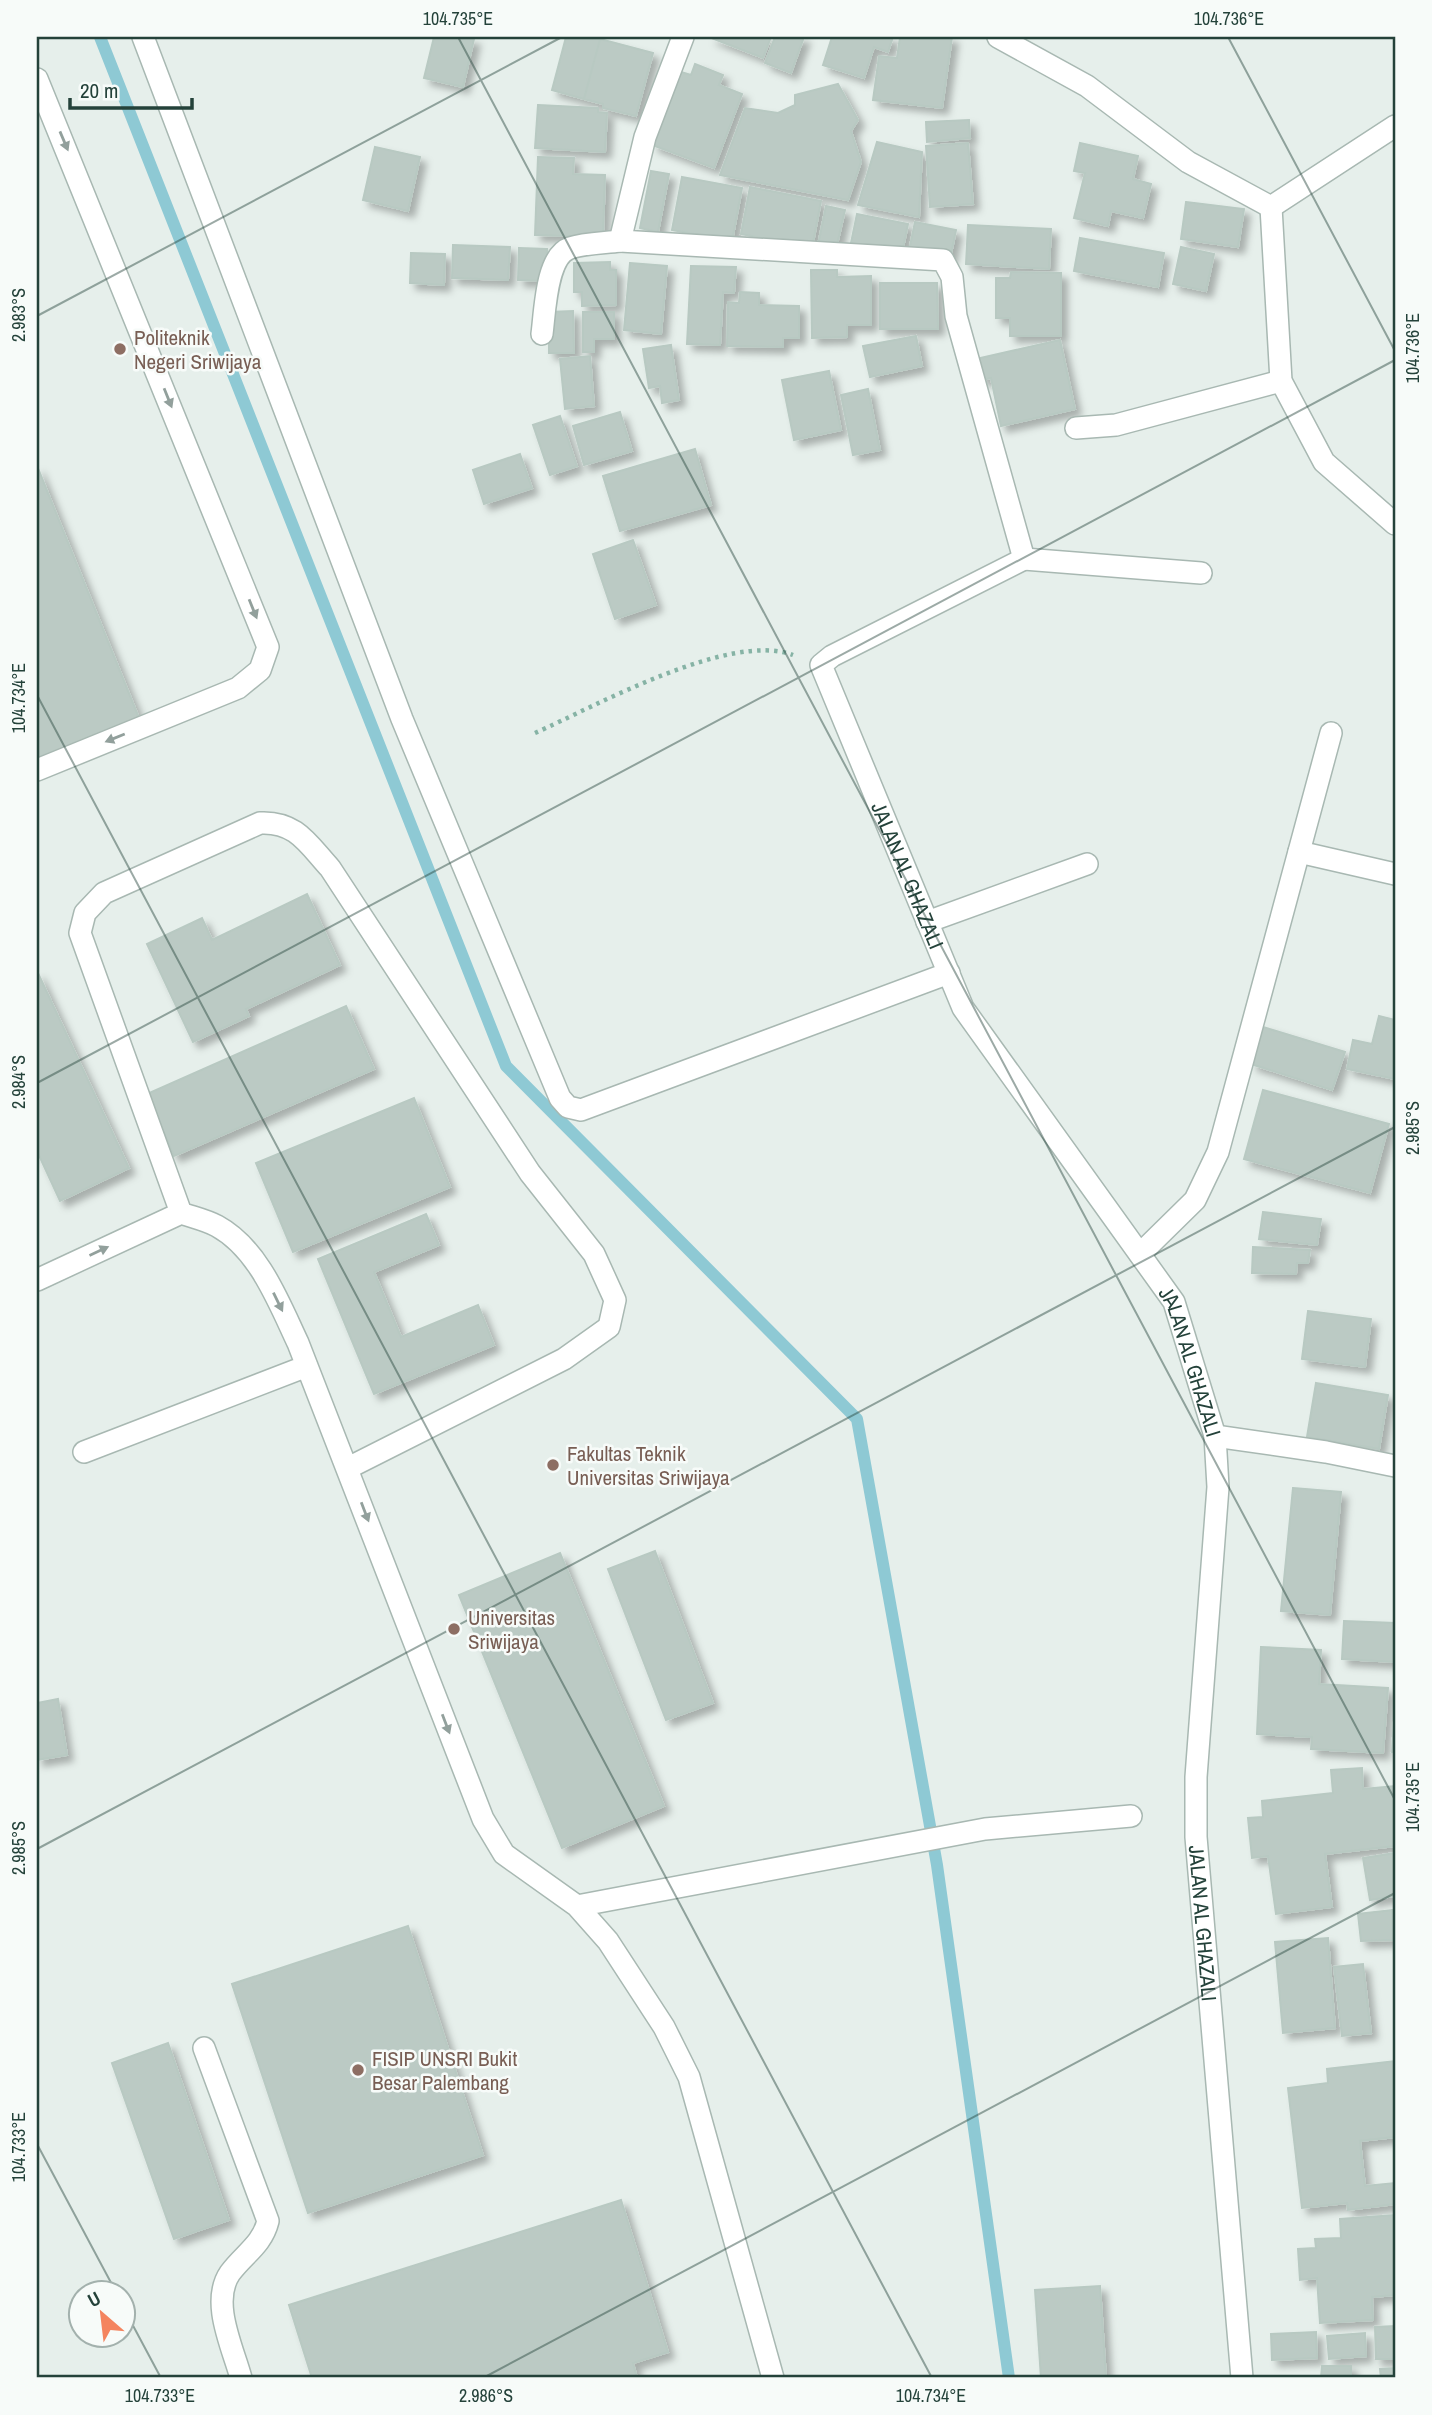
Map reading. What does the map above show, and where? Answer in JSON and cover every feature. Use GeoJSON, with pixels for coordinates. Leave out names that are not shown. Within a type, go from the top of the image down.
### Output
{"type":"FeatureCollection","features":[{"type":"Feature","properties":{"kind":"street"},"geometry":{"type":"LineString","coordinates":[[144,37],[402,719],[559,1098],[568,1107],[581,1110],[948,973]]}},
{"type":"Feature","properties":{"kind":"street"},"geometry":{"type":"LineString","coordinates":[[620,241],[645,137],[683,37]]}},
{"type":"Feature","properties":{"kind":"street"},"geometry":{"type":"LineString","coordinates":[[998,37],[1087,86],[1188,162],[1271,206]]}},
{"type":"Feature","properties":{"kind":"street"},"geometry":{"type":"LineString","coordinates":[[37,79],[268,648],[260,670],[238,688],[37,770]]}},
{"type":"Feature","properties":{"kind":"street"},"geometry":{"type":"LineString","coordinates":[[1271,206],[1395,126]]}},
{"type":"Feature","properties":{"kind":"street"},"geometry":{"type":"LineString","coordinates":[[1271,206],[1281,381],[1324,462],[1395,524]]}},
{"type":"Feature","properties":{"kind":"street"},"geometry":{"type":"LineString","coordinates":[[542,334],[550,278],[557,259],[568,248],[620,241],[943,260],[952,277],[956,316],[1024,559]]}},
{"type":"Feature","properties":{"kind":"street"},"geometry":{"type":"LineString","coordinates":[[1076,428],[1116,425],[1281,381]]}},
{"type":"Feature","properties":{"kind":"street"},"geometry":{"type":"LineString","coordinates":[[821,666],[832,656],[1024,559],[1200,573]]}},
{"type":"Feature","properties":{"kind":"street","name":"JALAN AL GHAZALI"},"geometry":{"type":"LineString","coordinates":[[821,666],[963,1008],[1174,1302],[1214,1436],[1216,1536],[1196,1777],[1196,1837],[1242,2378]]}},
{"type":"Feature","properties":{"kind":"street"},"geometry":{"type":"LineString","coordinates":[[1140,1254],[1195,1200],[1218,1152],[1331,733]]}},
{"type":"Feature","properties":{"kind":"street"},"geometry":{"type":"LineString","coordinates":[[181,1213],[80,933],[85,913],[104,894],[260,824],[281,822],[303,838],[330,868],[530,1173],[594,1254],[615,1300],[609,1327],[564,1359],[348,1468]]}},
{"type":"Feature","properties":{"kind":"street"},"geometry":{"type":"LineString","coordinates":[[1299,852],[1395,874]]}},
{"type":"Feature","properties":{"kind":"street"},"geometry":{"type":"LineString","coordinates":[[927,922],[1087,864]]}},
{"type":"Feature","properties":{"kind":"street"},"geometry":{"type":"LineString","coordinates":[[37,1280],[181,1213],[217,1226],[233,1238],[267,1279],[307,1366],[348,1468],[483,1819],[505,1854],[578,1906],[608,1941],[664,2027],[689,2077],[772,2378]]}},
{"type":"Feature","properties":{"kind":"street"},"geometry":{"type":"LineString","coordinates":[[84,1452],[307,1366]]}},
{"type":"Feature","properties":{"kind":"street"},"geometry":{"type":"LineString","coordinates":[[1214,1436],[1395,1465]]}},
{"type":"Feature","properties":{"kind":"street"},"geometry":{"type":"LineString","coordinates":[[578,1906],[985,1829],[1131,1816]]}},
{"type":"Feature","properties":{"kind":"street"},"geometry":{"type":"LineString","coordinates":[[204,2048],[268,2221],[264,2235],[228,2275],[221,2305],[241,2378]]}},
{"type":"Feature","properties":{"kind":"path"},"geometry":{"type":"LineString","coordinates":[[535,733],[714,656],[747,649],[782,650],[821,666]]}},
{"type":"Feature","properties":{"kind":"building"},"geometry":{"type":"Polygon","coordinates":[[[434,37],[474,39],[463,87],[424,78],[434,37]]]}},
{"type":"Feature","properties":{"kind":"building"},"geometry":{"type":"Polygon","coordinates":[[[566,37],[600,39],[584,99],[552,90],[566,37]]]}},
{"type":"Feature","properties":{"kind":"building"},"geometry":{"type":"Polygon","coordinates":[[[709,37],[771,37],[763,58],[709,37]]]}},
{"type":"Feature","properties":{"kind":"building"},"geometry":{"type":"Polygon","coordinates":[[[775,37],[804,37],[791,73],[765,63],[775,37]]]}},
{"type":"Feature","properties":{"kind":"building"},"geometry":{"type":"Polygon","coordinates":[[[832,37],[893,37],[888,52],[874,47],[864,78],[823,65],[832,37]]]}},
{"type":"Feature","properties":{"kind":"building"},"geometry":{"type":"Polygon","coordinates":[[[900,37],[952,37],[942,108],[873,100],[879,56],[897,58],[900,37]]]}},
{"type":"Feature","properties":{"kind":"building"},"geometry":{"type":"Polygon","coordinates":[[[600,39],[653,53],[636,116],[603,108],[603,104],[584,99],[600,39]]]}},
{"type":"Feature","properties":{"kind":"building"},"geometry":{"type":"Polygon","coordinates":[[[695,64],[723,75],[719,85],[742,94],[714,168],[652,145],[681,72],[691,75],[695,64]]]}},
{"type":"Feature","properties":{"kind":"building"},"geometry":{"type":"Polygon","coordinates":[[[838,84],[858,120],[851,131],[861,162],[848,200],[720,175],[745,108],[778,113],[795,105],[795,95],[838,84]]]}},
{"type":"Feature","properties":{"kind":"building"},"geometry":{"type":"Polygon","coordinates":[[[538,105],[598,108],[598,112],[607,113],[605,152],[535,148],[538,105]]]}},
{"type":"Feature","properties":{"kind":"building"},"geometry":{"type":"Polygon","coordinates":[[[969,120],[970,138],[927,142],[926,122],[969,120]]]}},
{"type":"Feature","properties":{"kind":"building"},"geometry":{"type":"Polygon","coordinates":[[[877,142],[922,152],[919,217],[858,205],[877,142]]]}},
{"type":"Feature","properties":{"kind":"building"},"geometry":{"type":"Polygon","coordinates":[[[968,143],[973,204],[930,207],[926,146],[968,143]]]}},
{"type":"Feature","properties":{"kind":"building"},"geometry":{"type":"Polygon","coordinates":[[[1080,143],[1138,156],[1133,179],[1151,184],[1143,218],[1111,211],[1108,226],[1074,218],[1085,173],[1074,171],[1080,143]]]}},
{"type":"Feature","properties":{"kind":"building"},"geometry":{"type":"Polygon","coordinates":[[[375,147],[420,157],[408,211],[363,200],[375,147]]]}},
{"type":"Feature","properties":{"kind":"building"},"geometry":{"type":"Polygon","coordinates":[[[538,157],[574,158],[573,174],[605,175],[603,237],[535,235],[538,157]]]}},
{"type":"Feature","properties":{"kind":"building"},"geometry":{"type":"Polygon","coordinates":[[[651,171],[669,174],[658,232],[640,228],[651,171]]]}},
{"type":"Feature","properties":{"kind":"building"},"geometry":{"type":"Polygon","coordinates":[[[682,177],[742,188],[732,241],[672,230],[682,177]]]}},
{"type":"Feature","properties":{"kind":"building"},"geometry":{"type":"Polygon","coordinates":[[[750,187],[821,201],[812,248],[741,234],[750,187]]]}},
{"type":"Feature","properties":{"kind":"building"},"geometry":{"type":"Polygon","coordinates":[[[1186,202],[1244,209],[1238,247],[1181,239],[1186,202]]]}},
{"type":"Feature","properties":{"kind":"building"},"geometry":{"type":"Polygon","coordinates":[[[826,206],[845,210],[836,249],[818,245],[826,206]]]}},
{"type":"Feature","properties":{"kind":"building"},"geometry":{"type":"Polygon","coordinates":[[[857,214],[908,224],[902,253],[851,243],[857,214]]]}},
{"type":"Feature","properties":{"kind":"building"},"geometry":{"type":"Polygon","coordinates":[[[915,222],[956,230],[950,259],[909,251],[915,222]]]}},
{"type":"Feature","properties":{"kind":"building"},"geometry":{"type":"Polygon","coordinates":[[[968,225],[1051,229],[1049,269],[966,264],[968,225]]]}},
{"type":"Feature","properties":{"kind":"building"},"geometry":{"type":"Polygon","coordinates":[[[1080,238],[1164,253],[1158,287],[1074,271],[1080,238]]]}},
{"type":"Feature","properties":{"kind":"building"},"geometry":{"type":"Polygon","coordinates":[[[453,245],[510,247],[508,280],[452,278],[453,245]]]}},
{"type":"Feature","properties":{"kind":"building"},"geometry":{"type":"Polygon","coordinates":[[[1181,247],[1214,254],[1206,291],[1173,284],[1181,247]]]}},
{"type":"Feature","properties":{"kind":"building"},"geometry":{"type":"Polygon","coordinates":[[[519,248],[547,249],[546,281],[518,280],[519,248]]]}},
{"type":"Feature","properties":{"kind":"building"},"geometry":{"type":"Polygon","coordinates":[[[411,253],[445,254],[444,285],[410,283],[411,253]]]}},
{"type":"Feature","properties":{"kind":"building"},"geometry":{"type":"Polygon","coordinates":[[[610,262],[610,270],[616,270],[616,305],[582,306],[582,292],[574,292],[574,263],[610,262]]]}},
{"type":"Feature","properties":{"kind":"building"},"geometry":{"type":"Polygon","coordinates":[[[630,263],[667,266],[661,334],[624,330],[630,263]]]}},
{"type":"Feature","properties":{"kind":"building"},"geometry":{"type":"Polygon","coordinates":[[[691,266],[736,267],[734,293],[723,292],[720,345],[687,344],[691,266]]]}},
{"type":"Feature","properties":{"kind":"building"},"geometry":{"type":"Polygon","coordinates":[[[811,270],[837,270],[837,277],[871,276],[871,325],[847,325],[847,337],[812,338],[811,270]]]}},
{"type":"Feature","properties":{"kind":"building"},"geometry":{"type":"Polygon","coordinates":[[[1011,272],[1061,273],[1061,336],[1010,336],[1010,318],[996,318],[996,278],[1010,278],[1011,272]]]}},
{"type":"Feature","properties":{"kind":"building"},"geometry":{"type":"Polygon","coordinates":[[[880,283],[937,283],[938,329],[880,329],[880,283]]]}},
{"type":"Feature","properties":{"kind":"building"},"geometry":{"type":"Polygon","coordinates":[[[740,292],[759,293],[759,305],[799,306],[799,338],[783,338],[783,347],[727,346],[728,302],[739,303],[740,292]]]}},
{"type":"Feature","properties":{"kind":"building"},"geometry":{"type":"Polygon","coordinates":[[[573,311],[574,353],[549,353],[549,312],[573,311]]]}},
{"type":"Feature","properties":{"kind":"building"},"geometry":{"type":"Polygon","coordinates":[[[583,312],[614,312],[614,339],[594,339],[594,352],[583,352],[583,312]]]}},
{"type":"Feature","properties":{"kind":"building"},"geometry":{"type":"Polygon","coordinates":[[[916,336],[922,366],[870,377],[863,346],[916,336]]]}},
{"type":"Feature","properties":{"kind":"building"},"geometry":{"type":"Polygon","coordinates":[[[1060,340],[1075,409],[1001,426],[991,378],[981,380],[976,359],[1060,340]]]}},
{"type":"Feature","properties":{"kind":"building"},"geometry":{"type":"Polygon","coordinates":[[[671,345],[679,400],[662,403],[660,386],[649,388],[643,349],[671,345]]]}},
{"type":"Feature","properties":{"kind":"building"},"geometry":{"type":"Polygon","coordinates":[[[590,356],[594,406],[565,409],[560,359],[590,356]]]}},
{"type":"Feature","properties":{"kind":"building"},"geometry":{"type":"Polygon","coordinates":[[[829,371],[841,430],[794,440],[782,380],[829,371]]]}},
{"type":"Feature","properties":{"kind":"building"},"geometry":{"type":"Polygon","coordinates":[[[868,389],[880,450],[853,455],[841,395],[868,389]]]}},
{"type":"Feature","properties":{"kind":"building"},"geometry":{"type":"Polygon","coordinates":[[[620,412],[632,451],[584,465],[573,426],[620,412]]]}},
{"type":"Feature","properties":{"kind":"building"},"geometry":{"type":"Polygon","coordinates":[[[560,416],[577,466],[550,475],[533,425],[560,416]]]}},
{"type":"Feature","properties":{"kind":"building"},"geometry":{"type":"Polygon","coordinates":[[[695,449],[711,505],[620,531],[603,476],[695,449]]]}},
{"type":"Feature","properties":{"kind":"building"},"geometry":{"type":"Polygon","coordinates":[[[520,454],[532,488],[484,504],[473,470],[520,454]]]}},
{"type":"Feature","properties":{"kind":"building"},"geometry":{"type":"Polygon","coordinates":[[[37,466],[139,718],[37,759],[37,466]]]}},
{"type":"Feature","properties":{"kind":"building"},"geometry":{"type":"Polygon","coordinates":[[[633,540],[656,605],[615,619],[593,554],[633,540]]]}},
{"type":"Feature","properties":{"kind":"building"},"geometry":{"type":"Polygon","coordinates":[[[307,894],[340,965],[246,1009],[249,1016],[193,1042],[147,944],[202,918],[212,940],[307,894]]]}},
{"type":"Feature","properties":{"kind":"building"},"geometry":{"type":"Polygon","coordinates":[[[37,971],[129,1168],[60,1201],[37,1151],[37,971]]]}},
{"type":"Feature","properties":{"kind":"building"},"geometry":{"type":"Polygon","coordinates":[[[346,1006],[374,1069],[174,1156],[147,1094],[346,1006]]]}},
{"type":"Feature","properties":{"kind":"building"},"geometry":{"type":"Polygon","coordinates":[[[1379,1016],[1395,1020],[1395,1079],[1347,1069],[1353,1040],[1372,1044],[1379,1016]]]}},
{"type":"Feature","properties":{"kind":"building"},"geometry":{"type":"Polygon","coordinates":[[[1263,1027],[1345,1052],[1332,1090],[1251,1064],[1263,1027]]]}},
{"type":"Feature","properties":{"kind":"building"},"geometry":{"type":"Polygon","coordinates":[[[1263,1090],[1389,1124],[1370,1193],[1244,1159],[1263,1090]]]}},
{"type":"Feature","properties":{"kind":"building"},"geometry":{"type":"Polygon","coordinates":[[[414,1098],[450,1187],[293,1252],[256,1163],[414,1098]]]}},
{"type":"Feature","properties":{"kind":"building"},"geometry":{"type":"Polygon","coordinates":[[[1263,1212],[1321,1219],[1317,1245],[1259,1239],[1263,1212]]]}},
{"type":"Feature","properties":{"kind":"building"},"geometry":{"type":"Polygon","coordinates":[[[426,1214],[439,1245],[374,1272],[401,1337],[478,1305],[494,1345],[374,1394],[318,1259],[426,1214]]]}},
{"type":"Feature","properties":{"kind":"building"},"geometry":{"type":"Polygon","coordinates":[[[1253,1247],[1310,1250],[1308,1263],[1297,1263],[1296,1274],[1252,1273],[1253,1247]]]}},
{"type":"Feature","properties":{"kind":"building"},"geometry":{"type":"Polygon","coordinates":[[[1308,1311],[1371,1319],[1365,1367],[1302,1359],[1308,1311]]]}},
{"type":"Feature","properties":{"kind":"building"},"geometry":{"type":"Polygon","coordinates":[[[1316,1383],[1388,1395],[1379,1449],[1307,1437],[1316,1383]]]}},
{"type":"Feature","properties":{"kind":"building"},"geometry":{"type":"Polygon","coordinates":[[[1293,1488],[1341,1492],[1330,1615],[1281,1611],[1293,1488]]]}},
{"type":"Feature","properties":{"kind":"building"},"geometry":{"type":"Polygon","coordinates":[[[655,1551],[713,1703],[666,1720],[608,1569],[655,1551]]]}},
{"type":"Feature","properties":{"kind":"building"},"geometry":{"type":"Polygon","coordinates":[[[560,1553],[664,1806],[562,1848],[459,1595],[560,1553]]]}},
{"type":"Feature","properties":{"kind":"building"},"geometry":{"type":"Polygon","coordinates":[[[1344,1621],[1395,1623],[1395,1662],[1342,1659],[1344,1621]]]}},
{"type":"Feature","properties":{"kind":"building"},"geometry":{"type":"Polygon","coordinates":[[[1261,1647],[1321,1650],[1319,1684],[1388,1688],[1383,1753],[1311,1749],[1312,1737],[1257,1734],[1261,1647]]]}},
{"type":"Feature","properties":{"kind":"building"},"geometry":{"type":"Polygon","coordinates":[[[58,1699],[67,1755],[37,1760],[37,1703],[58,1699]]]}},
{"type":"Feature","properties":{"kind":"building"},"geometry":{"type":"Polygon","coordinates":[[[1395,1706],[1395,1752],[1392,1752],[1395,1706]]]}},
{"type":"Feature","properties":{"kind":"building"},"geometry":{"type":"Polygon","coordinates":[[[1362,1768],[1363,1789],[1395,1786],[1395,1846],[1325,1854],[1332,1907],[1276,1914],[1268,1856],[1252,1858],[1248,1818],[1263,1817],[1262,1801],[1333,1793],[1331,1770],[1362,1768]]]}},
{"type":"Feature","properties":{"kind":"building"},"geometry":{"type":"Polygon","coordinates":[[[1395,1853],[1395,1896],[1370,1900],[1363,1858],[1395,1853]]]}},
{"type":"Feature","properties":{"kind":"building"},"geometry":{"type":"Polygon","coordinates":[[[1392,1910],[1395,1910],[1395,1940],[1393,1940],[1392,1910]]]}},
{"type":"Feature","properties":{"kind":"building"},"geometry":{"type":"Polygon","coordinates":[[[1392,1910],[1393,1940],[1361,1941],[1358,1914],[1392,1910]]]}},
{"type":"Feature","properties":{"kind":"building","name":"FISIP UNSRI Bukit Besar Palembang"},"geometry":{"type":"Polygon","coordinates":[[[408,1926],[483,2155],[308,2213],[232,1984],[408,1926]]]}},
{"type":"Feature","properties":{"kind":"building"},"geometry":{"type":"Polygon","coordinates":[[[1328,1938],[1335,2028],[1283,2033],[1275,1942],[1328,1938]]]}},
{"type":"Feature","properties":{"kind":"building"},"geometry":{"type":"Polygon","coordinates":[[[1363,1964],[1371,2033],[1342,2036],[1334,1967],[1363,1964]]]}},
{"type":"Feature","properties":{"kind":"building"},"geometry":{"type":"Polygon","coordinates":[[[168,2043],[229,2220],[174,2239],[112,2063],[168,2043]]]}},
{"type":"Feature","properties":{"kind":"building"},"geometry":{"type":"Polygon","coordinates":[[[1395,2061],[1395,2137],[1360,2141],[1365,2186],[1395,2183],[1395,2204],[1348,2210],[1347,2203],[1302,2208],[1288,2088],[1328,2083],[1327,2069],[1395,2061]]]}},
{"type":"Feature","properties":{"kind":"building"},"geometry":{"type":"Polygon","coordinates":[[[621,2200],[668,2352],[633,2363],[637,2378],[312,2378],[289,2305],[621,2200]]]}},
{"type":"Feature","properties":{"kind":"building"},"geometry":{"type":"Polygon","coordinates":[[[1395,2215],[1395,2295],[1372,2297],[1373,2320],[1320,2323],[1317,2278],[1300,2280],[1298,2249],[1316,2248],[1315,2239],[1341,2238],[1340,2219],[1395,2215]]]}},
{"type":"Feature","properties":{"kind":"building"},"geometry":{"type":"Polygon","coordinates":[[[1100,2286],[1106,2378],[1041,2378],[1035,2290],[1100,2286]]]}},
{"type":"Feature","properties":{"kind":"building"},"geometry":{"type":"Polygon","coordinates":[[[1395,2326],[1395,2359],[1376,2359],[1375,2327],[1395,2326]]]}},
{"type":"Feature","properties":{"kind":"building"},"geometry":{"type":"Polygon","coordinates":[[[1316,2332],[1317,2358],[1272,2360],[1271,2334],[1316,2332]]]}},
{"type":"Feature","properties":{"kind":"building"},"geometry":{"type":"Polygon","coordinates":[[[1365,2333],[1366,2356],[1329,2359],[1327,2336],[1365,2333]]]}},
{"type":"Feature","properties":{"kind":"building"},"geometry":{"type":"Polygon","coordinates":[[[1322,2366],[1351,2366],[1351,2378],[1321,2378],[1322,2366]]]}},
{"type":"Feature","properties":{"kind":"building"},"geometry":{"type":"Polygon","coordinates":[[[1395,2368],[1395,2378],[1381,2378],[1380,2369],[1395,2368]]]}},
{"type":"Feature","properties":{"kind":"waterway"},"geometry":{"type":"LineString","coordinates":[[100,37],[506,1066],[857,1419],[937,1865],[1009,2378]]}},
{"type":"Feature","properties":{"kind":"place","name":"Politeknik Negeri Sriwijaya"},"geometry":{"type":"Point","coordinates":[120,349]}},
{"type":"Feature","properties":{"kind":"place","name":"Fakultas Teknik Universitas Sriwijaya"},"geometry":{"type":"Point","coordinates":[553,1465]}},
{"type":"Feature","properties":{"kind":"place","name":"Universitas Sriwijaya"},"geometry":{"type":"Point","coordinates":[454,1629]}},
{"type":"Feature","properties":{"kind":"place","name":"FISIP UNSRI Bukit Besar Palembang"},"geometry":{"type":"Point","coordinates":[358,2070]}}]}
